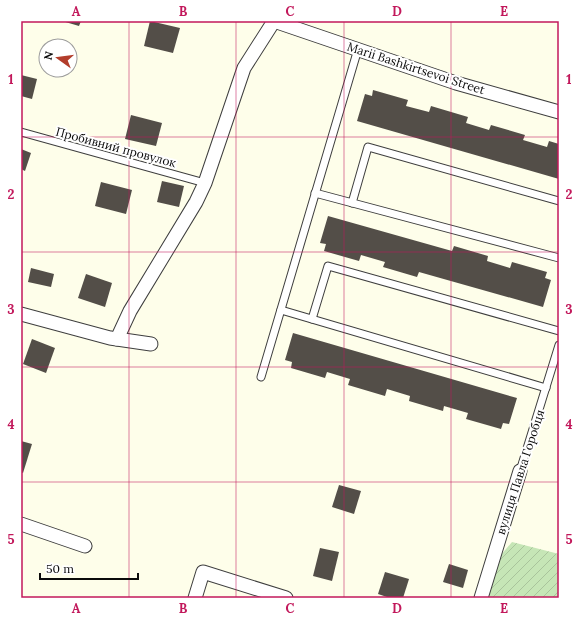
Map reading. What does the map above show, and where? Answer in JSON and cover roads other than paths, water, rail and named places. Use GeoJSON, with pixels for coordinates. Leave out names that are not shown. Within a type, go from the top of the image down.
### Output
{"type":"FeatureCollection","features":[{"type":"Feature","properties":{"kind":"street","name":"Marii Bashkirtsevoi Street"},"geometry":{"type":"LineString","coordinates":[[274,21],[456,83],[559,112]]}},
{"type":"Feature","properties":{"kind":"street"},"geometry":{"type":"LineString","coordinates":[[117,339],[130,311],[196,202],[205,183],[244,68],[274,21]]}},
{"type":"Feature","properties":{"kind":"street"},"geometry":{"type":"LineString","coordinates":[[21,314],[117,339],[151,344]]}},
{"type":"Feature","properties":{"kind":"street","name":"вулиця Павла Горобця"},"geometry":{"type":"LineString","coordinates":[[481,598],[520,471]]}},
{"type":"Feature","properties":{"kind":"street"},"geometry":{"type":"LineString","coordinates":[[21,524],[85,546]]}},
{"type":"Feature","properties":{"kind":"street"},"geometry":{"type":"LineString","coordinates":[[195,598],[203,572],[286,598]]}},
{"type":"Feature","properties":{"kind":"lane"},"geometry":{"type":"LineString","coordinates":[[261,377],[358,50]]}},
{"type":"Feature","properties":{"kind":"lane","name":"Пробивний провулок"},"geometry":{"type":"LineString","coordinates":[[21,132],[205,183]]}},
{"type":"Feature","properties":{"kind":"lane"},"geometry":{"type":"LineString","coordinates":[[352,203],[368,147],[559,201]]}},
{"type":"Feature","properties":{"kind":"lane"},"geometry":{"type":"LineString","coordinates":[[315,194],[559,258]]}},
{"type":"Feature","properties":{"kind":"lane"},"geometry":{"type":"LineString","coordinates":[[312,319],[328,266],[559,331]]}},
{"type":"Feature","properties":{"kind":"lane"},"geometry":{"type":"LineString","coordinates":[[281,310],[546,388]]}},
{"type":"Feature","properties":{"kind":"lane","name":"вулиця Павла Горобця"},"geometry":{"type":"LineString","coordinates":[[520,471],[559,345]]}}]}
